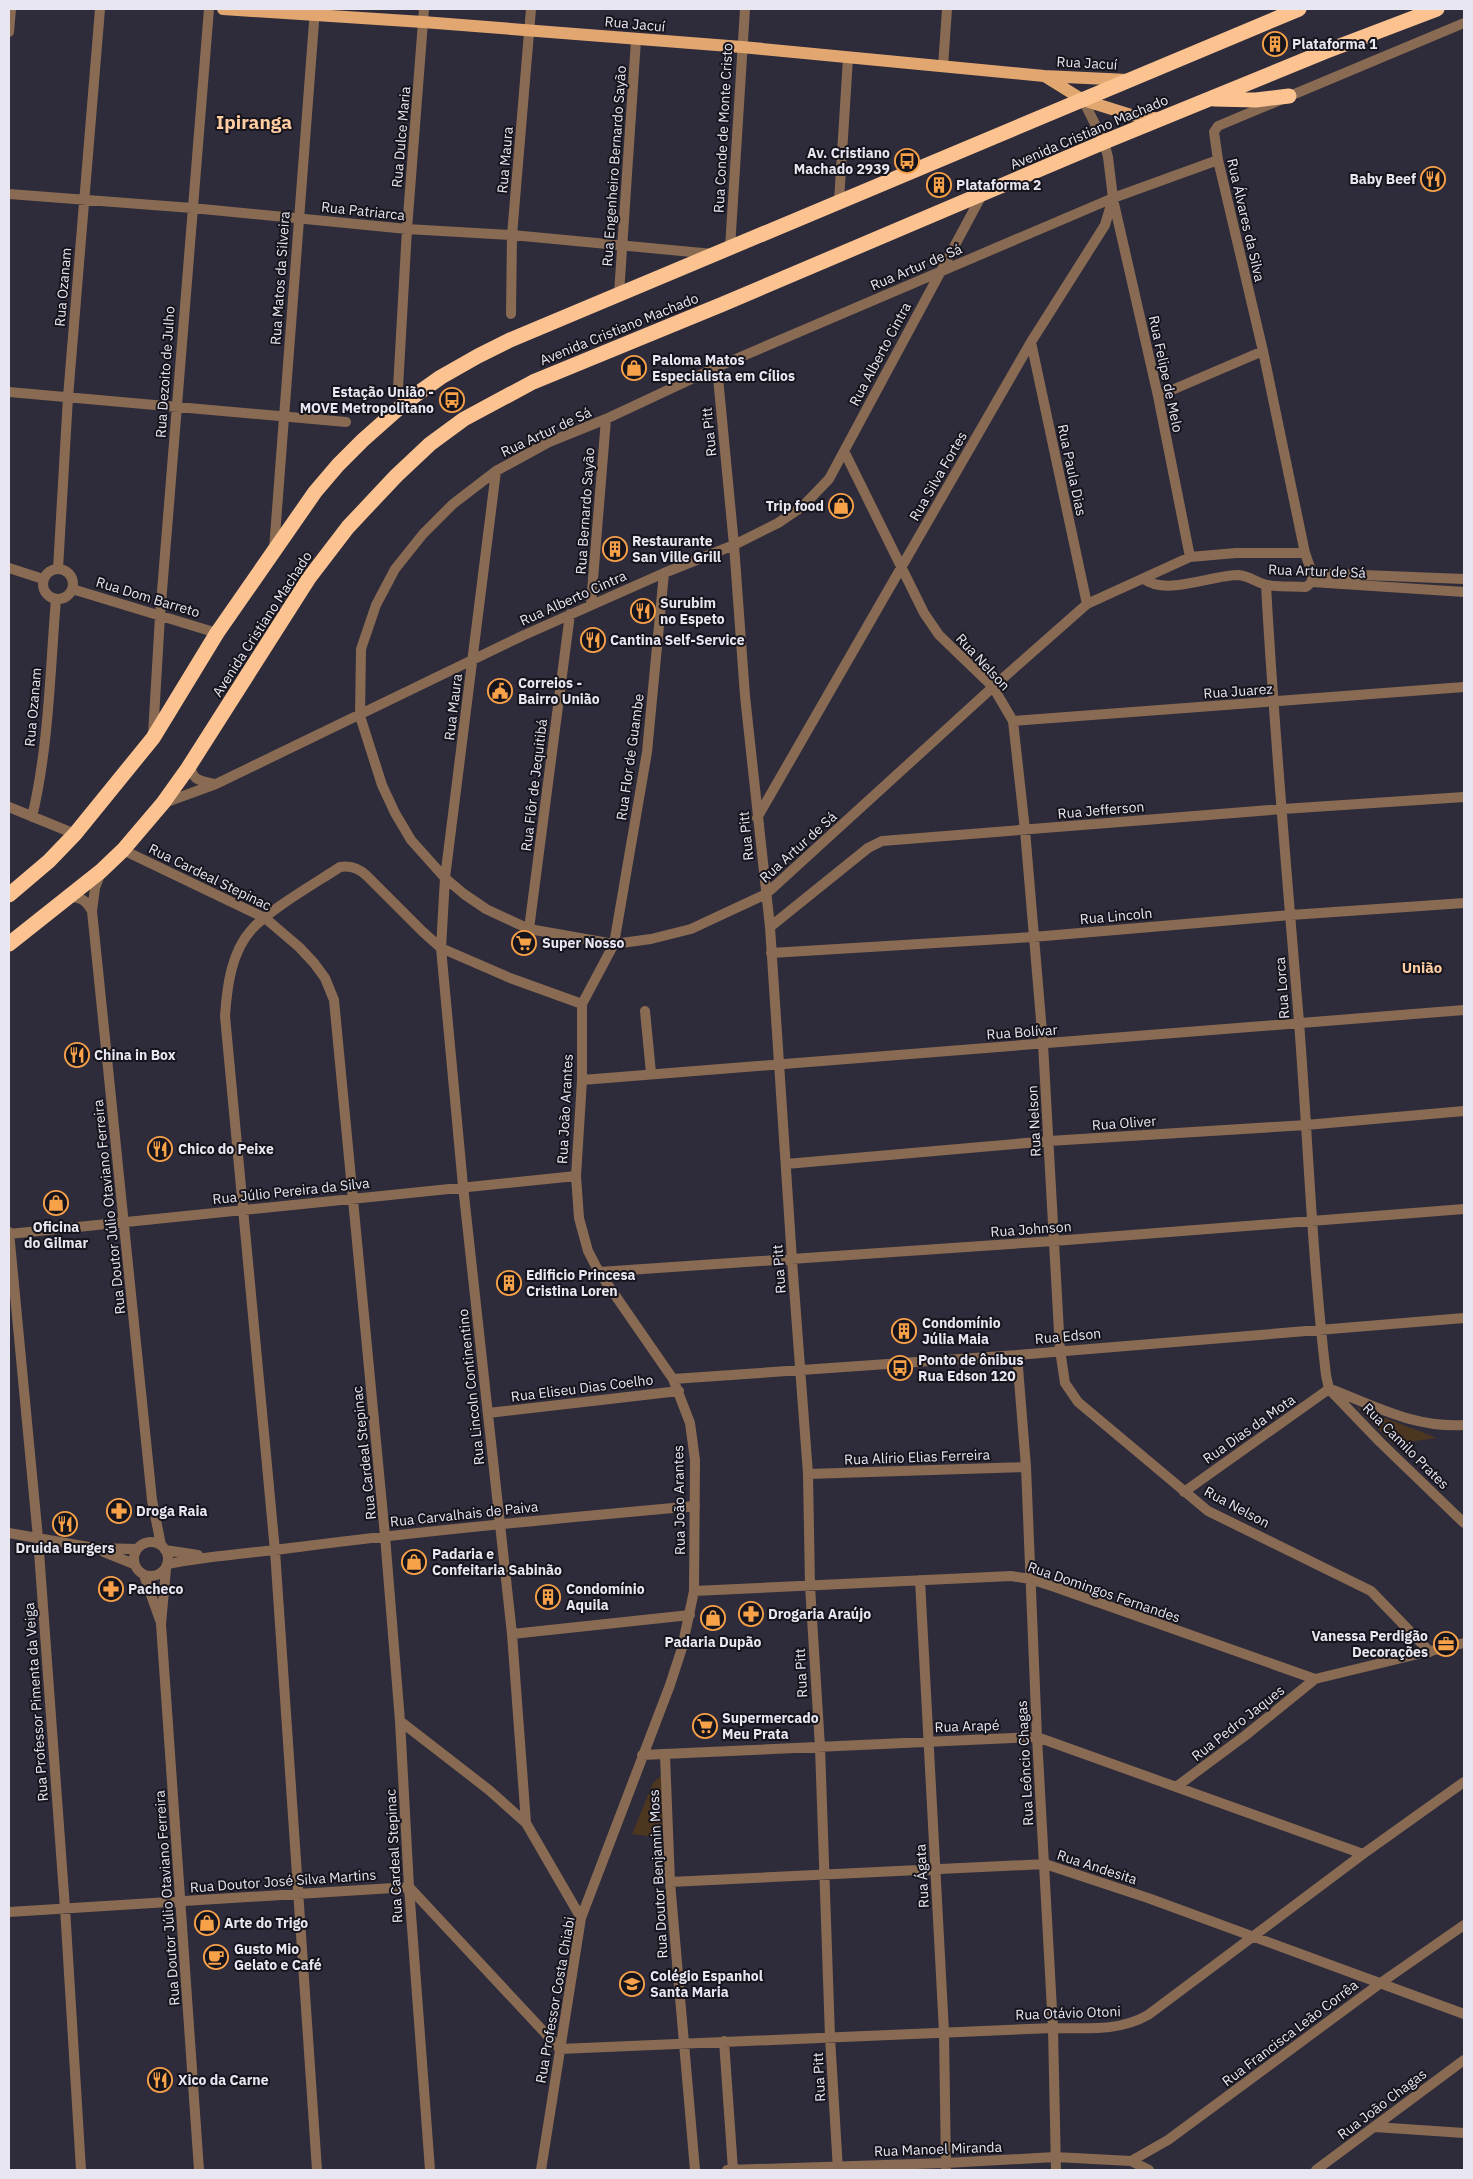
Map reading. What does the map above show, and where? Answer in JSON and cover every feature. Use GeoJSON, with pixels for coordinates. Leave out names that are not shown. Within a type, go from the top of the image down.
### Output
{"type":"FeatureCollection","features":[{"type":"Feature","properties":{"kind":"highway"},"geometry":{"type":"LineString","coordinates":[[9,894],[49,861],[75,834],[153,738],[217,633],[315,492],[363,440],[407,401],[478,356],[619,294],[1299,9]]}},
{"type":"Feature","properties":{"kind":"highway","name":"Avenida Cristiano Machado"},"geometry":{"type":"LineString","coordinates":[[9,944],[101,871],[123,850],[163,803],[309,578],[348,527],[423,450],[464,419],[533,382],[724,304],[984,192],[1208,99],[1437,9]]}},
{"type":"Feature","properties":{"kind":"highway"},"geometry":{"type":"LineString","coordinates":[[1208,99],[1256,100],[1289,96]]}},
{"type":"Feature","properties":{"kind":"main road","name":"Rua Jacuí"},"geometry":{"type":"LineString","coordinates":[[223,9],[424,15],[529,30],[636,40],[742,47],[1044,76],[1128,80]]}},
{"type":"Feature","properties":{"kind":"main road","name":"Rua Jacuí"},"geometry":{"type":"LineString","coordinates":[[1044,76],[1083,100],[1131,115],[1161,119]]}},
{"type":"Feature","properties":{"kind":"street"},"geometry":{"type":"LineString","coordinates":[[9,32],[11,9]]}},
{"type":"Feature","properties":{"kind":"street","name":"Rua Ozanam"},"geometry":{"type":"LineString","coordinates":[[58,569],[68,397],[100,9]]}},
{"type":"Feature","properties":{"kind":"street","name":"Rua Dezoito de Julho"},"geometry":{"type":"LineString","coordinates":[[153,738],[176,407],[209,9]]}},
{"type":"Feature","properties":{"kind":"street","name":"Rua Maura"},"geometry":{"type":"LineString","coordinates":[[511,314],[512,235],[531,9]]}},
{"type":"Feature","properties":{"kind":"street","name":"Rua Conde de Monte Cristo"},"geometry":{"type":"LineString","coordinates":[[730,248],[745,9]]}},
{"type":"Feature","properties":{"kind":"street"},"geometry":{"type":"LineString","coordinates":[[943,67],[947,9]]}},
{"type":"Feature","properties":{"kind":"street","name":"Rua Matos da Silveira"},"geometry":{"type":"LineString","coordinates":[[274,549],[314,11]]}},
{"type":"Feature","properties":{"kind":"street","name":"Rua Dulce Maria"},"geometry":{"type":"LineString","coordinates":[[398,388],[407,229],[424,15]]}},
{"type":"Feature","properties":{"kind":"street","name":"Rua Álvares da Silva"},"geometry":{"type":"LineString","coordinates":[[1312,577],[1305,554],[1263,351],[1218,160],[1214,132],[1218,126],[1464,23]]}},
{"type":"Feature","properties":{"kind":"street","name":"Rua Engenheiro Bernardo Sayão"},"geometry":{"type":"LineString","coordinates":[[619,294],[636,40]]}},
{"type":"Feature","properties":{"kind":"street"},"geometry":{"type":"LineString","coordinates":[[839,201],[848,58]]}},
{"type":"Feature","properties":{"kind":"street"},"geometry":{"type":"LineString","coordinates":[[1083,100],[1104,142]]}},
{"type":"Feature","properties":{"kind":"street","name":"Rua Silva Fortes"},"geometry":{"type":"LineString","coordinates":[[757,818],[1031,342],[1105,225],[1113,198],[1104,142]]}},
{"type":"Feature","properties":{"kind":"street","name":"Rua Artur de Sá"},"geometry":{"type":"LineString","coordinates":[[1218,160],[1113,198],[940,272],[717,368],[606,419],[549,442],[496,470],[453,504],[423,534],[395,568],[376,605],[361,649],[360,716],[382,785],[395,813],[411,840],[445,878],[486,909],[530,929],[614,944],[651,939],[691,930],[766,894],[1087,604],[1190,557],[1236,553],[1305,554]]}},
{"type":"Feature","properties":{"kind":"street","name":"Rua Alberto Cintra"},"geometry":{"type":"LineString","coordinates":[[163,803],[216,784],[591,604],[734,545],[778,522],[803,506],[829,479],[984,192]]}},
{"type":"Feature","properties":{"kind":"street","name":"Rua Patriarca"},"geometry":{"type":"LineString","coordinates":[[9,194],[192,208],[407,229],[512,235],[715,254]]}},
{"type":"Feature","properties":{"kind":"street","name":"Rua Felipe de Melo"},"geometry":{"type":"LineString","coordinates":[[1113,198],[1158,396],[1190,557]]}},
{"type":"Feature","properties":{"kind":"street","name":"Rua Paula Dias"},"geometry":{"type":"LineString","coordinates":[[1031,342],[1087,604]]}},
{"type":"Feature","properties":{"kind":"street"},"geometry":{"type":"LineString","coordinates":[[1158,396],[1263,351]]}},
{"type":"Feature","properties":{"kind":"street","name":"Rua Pitt"},"geometry":{"type":"LineString","coordinates":[[717,368],[734,545],[745,696],[770,927],[770,953],[808,1474],[810,1586],[820,1747],[830,2037],[838,2168]]}},
{"type":"Feature","properties":{"kind":"street"},"geometry":{"type":"LineString","coordinates":[[9,392],[283,418],[346,422]]}},
{"type":"Feature","properties":{"kind":"street","name":"Rua Bernardo Sayão"},"geometry":{"type":"LineString","coordinates":[[591,604],[606,419]]}},
{"type":"Feature","properties":{"kind":"street","name":"Rua Nelson"},"geometry":{"type":"LineString","coordinates":[[844,450],[924,613],[939,635],[992,688],[1013,721],[1025,830],[1043,1044],[1060,1350],[1065,1383],[1078,1402],[1184,1492],[1216,1515],[1371,1591],[1430,1652]]}},
{"type":"Feature","properties":{"kind":"street","name":"Rua Maura"},"geometry":{"type":"LineString","coordinates":[[441,948],[445,878],[496,470]]}},
{"type":"Feature","properties":{"kind":"street"},"geometry":{"type":"LineString","coordinates":[[9,568],[44,579]]}},
{"type":"Feature","properties":{"kind":"street"},"geometry":{"type":"LineString","coordinates":[[58,569],[70,575],[72,589],[66,596],[56,598],[47,594],[44,590],[44,579],[49,572],[58,569]]}},
{"type":"Feature","properties":{"kind":"street","name":"Rua Flor de Guambe"},"geometry":{"type":"LineString","coordinates":[[614,944],[647,752],[664,573]]}},
{"type":"Feature","properties":{"kind":"street","name":"Rua Artur de Sá"},"geometry":{"type":"LineString","coordinates":[[1144,579],[1156,585],[1172,585],[1238,575],[1250,576],[1266,585],[1306,587],[1312,577]]}},
{"type":"Feature","properties":{"kind":"street","name":"Rua Artur de Sá"},"geometry":{"type":"LineString","coordinates":[[1312,577],[1464,579]]}},
{"type":"Feature","properties":{"kind":"street","name":"Rua Artur de Sá"},"geometry":{"type":"LineString","coordinates":[[1312,577],[1464,592]]}},
{"type":"Feature","properties":{"kind":"street","name":"Rua Lorca"},"geometry":{"type":"LineString","coordinates":[[1266,585],[1312,1221],[1321,1329],[1329,1389]]}},
{"type":"Feature","properties":{"kind":"street","name":"Rua Dom Barreto"},"geometry":{"type":"LineString","coordinates":[[72,589],[217,633]]}},
{"type":"Feature","properties":{"kind":"street","name":"Rua Ozanam"},"geometry":{"type":"LineString","coordinates":[[32,816],[39,789],[43,758],[56,598]]}},
{"type":"Feature","properties":{"kind":"street","name":"Rua Flôr de Jequitibá"},"geometry":{"type":"LineString","coordinates":[[530,929],[570,614]]}},
{"type":"Feature","properties":{"kind":"street","name":"Rua Juarez"},"geometry":{"type":"LineString","coordinates":[[1013,721],[1464,687]]}},
{"type":"Feature","properties":{"kind":"street"},"geometry":{"type":"LineString","coordinates":[[190,764],[192,775],[197,780],[216,784]]}},
{"type":"Feature","properties":{"kind":"street","name":"Rua Jefferson"},"geometry":{"type":"LineString","coordinates":[[770,927],[868,848],[882,840],[1283,808],[1464,796]]}},
{"type":"Feature","properties":{"kind":"street"},"geometry":{"type":"LineString","coordinates":[[9,807],[75,834]]}},
{"type":"Feature","properties":{"kind":"street","name":"Rua Cardeal Stepinac"},"geometry":{"type":"LineString","coordinates":[[123,850],[265,918],[299,947],[314,963],[325,978],[334,1000],[386,1536],[430,2170]]}},
{"type":"Feature","properties":{"kind":"street"},"geometry":{"type":"LineString","coordinates":[[317,2170],[275,1550],[225,1016],[227,987],[240,949],[251,930],[265,918],[340,867],[348,866],[362,871],[441,948],[510,978],[582,1004]]}},
{"type":"Feature","properties":{"kind":"street","name":"Rua Doutor Júlio Otaviano Ferreira"},"geometry":{"type":"LineString","coordinates":[[101,871],[95,888],[92,911],[152,1500],[163,1547]]}},
{"type":"Feature","properties":{"kind":"street"},"geometry":{"type":"LineString","coordinates":[[68,897],[80,897],[87,902],[92,911]]}},
{"type":"Feature","properties":{"kind":"street","name":"Rua Lincoln"},"geometry":{"type":"LineString","coordinates":[[770,953],[1033,937],[1291,915],[1464,903]]}},
{"type":"Feature","properties":{"kind":"street","name":"Rua João Arantes"},"geometry":{"type":"LineString","coordinates":[[614,944],[582,1004],[582,1080],[576,1176],[579,1218],[588,1251],[599,1272],[673,1379],[679,1391],[690,1423],[695,1460],[694,1591],[690,1615],[670,1686],[642,1755]]}},
{"type":"Feature","properties":{"kind":"street","name":"Rua Lincoln Continentino"},"geometry":{"type":"LineString","coordinates":[[441,948],[463,1186],[512,1634],[526,1822]]}},
{"type":"Feature","properties":{"kind":"street","name":"Rua Bolívar"},"geometry":{"type":"LineString","coordinates":[[582,1080],[651,1073],[1464,1010]]}},
{"type":"Feature","properties":{"kind":"street"},"geometry":{"type":"LineString","coordinates":[[645,1011],[651,1073]]}},
{"type":"Feature","properties":{"kind":"street","name":"Rua Oliver"},"geometry":{"type":"LineString","coordinates":[[786,1164],[1049,1141],[1306,1125],[1464,1111]]}},
{"type":"Feature","properties":{"kind":"street","name":"Rua Júlio Pereira da Silva"},"geometry":{"type":"LineString","coordinates":[[9,1234],[463,1186],[576,1176]]}},
{"type":"Feature","properties":{"kind":"street","name":"Rua Johnson"},"geometry":{"type":"LineString","coordinates":[[599,1272],[1054,1241],[1464,1209]]}},
{"type":"Feature","properties":{"kind":"street","name":"Rua Professor Pimenta da Veiga"},"geometry":{"type":"LineString","coordinates":[[9,1234],[38,1538],[65,1908],[81,2170]]}},
{"type":"Feature","properties":{"kind":"street","name":"Rua Edson"},"geometry":{"type":"LineString","coordinates":[[673,1379],[1016,1355],[1464,1318]]}},
{"type":"Feature","properties":{"kind":"street","name":"Rua Leôncio Chagas"},"geometry":{"type":"LineString","coordinates":[[1016,1355],[1026,1467],[1037,1737],[1053,2028],[1056,2170]]}},
{"type":"Feature","properties":{"kind":"street"},"geometry":{"type":"LineString","coordinates":[[1329,1389],[1413,1421],[1447,1426],[1464,1425]]}},
{"type":"Feature","properties":{"kind":"street","name":"Rua Dias da Mota"},"geometry":{"type":"LineString","coordinates":[[1184,1492],[1329,1389]]}},
{"type":"Feature","properties":{"kind":"street","name":"Rua Camilo Prates"},"geometry":{"type":"LineString","coordinates":[[1329,1389],[1380,1442],[1464,1522]]}},
{"type":"Feature","properties":{"kind":"street","name":"Rua Eliseu Dias Coelho"},"geometry":{"type":"LineString","coordinates":[[488,1413],[679,1391]]}},
{"type":"Feature","properties":{"kind":"street","name":"Rua Alírio Elias Ferreira"},"geometry":{"type":"LineString","coordinates":[[808,1474],[1026,1467]]}},
{"type":"Feature","properties":{"kind":"street","name":"Rua Doutor Júlio Otaviano Ferreira"},"geometry":{"type":"LineString","coordinates":[[150,1542],[152,1500]]}},
{"type":"Feature","properties":{"kind":"street","name":"Rua Carvalhais de Paiva"},"geometry":{"type":"LineString","coordinates":[[167,1566],[206,1556],[275,1550],[500,1524],[695,1506]]}},
{"type":"Feature","properties":{"kind":"street"},"geometry":{"type":"LineString","coordinates":[[9,1533],[94,1548],[137,1549],[150,1542],[163,1547],[168,1556],[167,1566],[156,1576],[144,1575],[137,1570],[134,1564],[134,1556],[137,1549]]}},
{"type":"Feature","properties":{"kind":"street","name":"Rua Carvalhais de Paiva"},"geometry":{"type":"LineString","coordinates":[[163,1547],[206,1556]]}},
{"type":"Feature","properties":{"kind":"street"},"geometry":{"type":"LineString","coordinates":[[94,1548],[134,1564]]}},
{"type":"Feature","properties":{"kind":"street","name":"Rua Doutor Júlio Otaviano Ferreira"},"geometry":{"type":"LineString","coordinates":[[167,1566],[161,1624],[199,2170]]}},
{"type":"Feature","properties":{"kind":"street","name":"Rua Doutor Júlio Otaviano Ferreira"},"geometry":{"type":"LineString","coordinates":[[144,1575],[161,1624]]}},
{"type":"Feature","properties":{"kind":"street","name":"Rua Domingos Fernandes"},"geometry":{"type":"LineString","coordinates":[[694,1591],[1011,1576],[1030,1579],[1315,1680]]}},
{"type":"Feature","properties":{"kind":"street","name":"Rua Ágata"},"geometry":{"type":"LineString","coordinates":[[920,1580],[944,2032],[946,2167]]}},
{"type":"Feature","properties":{"kind":"street"},"geometry":{"type":"LineString","coordinates":[[512,1634],[690,1615]]}},
{"type":"Feature","properties":{"kind":"street"},"geometry":{"type":"LineString","coordinates":[[1315,1680],[1464,1643]]}},
{"type":"Feature","properties":{"kind":"street","name":"Rua Pedro Jaques"},"geometry":{"type":"LineString","coordinates":[[1176,1787],[1315,1680]]}},
{"type":"Feature","properties":{"kind":"street"},"geometry":{"type":"LineString","coordinates":[[400,1721],[489,1790],[526,1822],[581,1918]]}},
{"type":"Feature","properties":{"kind":"street","name":"Rua Arapé"},"geometry":{"type":"LineString","coordinates":[[642,1755],[1037,1737],[1363,1854]]}},
{"type":"Feature","properties":{"kind":"street","name":"Rua Professor Costa Chiabi"},"geometry":{"type":"LineString","coordinates":[[541,2170],[581,1918],[642,1755]]}},
{"type":"Feature","properties":{"kind":"street","name":"Rua Doutor Benjamin Moss"},"geometry":{"type":"LineString","coordinates":[[665,1755],[670,1882],[695,2170]]}},
{"type":"Feature","properties":{"kind":"street","name":"Rua Otávio Otoni"},"geometry":{"type":"LineString","coordinates":[[560,2049],[684,2042],[944,2032],[1116,2028],[1133,2024],[1148,2015],[1363,1854],[1464,1782]]}},
{"type":"Feature","properties":{"kind":"street","name":"Rua Andesita"},"geometry":{"type":"LineString","coordinates":[[670,1882],[1045,1864],[1148,1898],[1251,1937],[1382,1982],[1464,2014]]}},
{"type":"Feature","properties":{"kind":"street"},"geometry":{"type":"LineString","coordinates":[[409,1887],[560,2049]]}},
{"type":"Feature","properties":{"kind":"street","name":"Rua Doutor José Silva Martins"},"geometry":{"type":"LineString","coordinates":[[9,1912],[409,1887]]}},
{"type":"Feature","properties":{"kind":"street","name":"Rua Francisca Leão Corrêa"},"geometry":{"type":"LineString","coordinates":[[1131,2160],[1168,2140],[1382,1982],[1464,1925]]}},
{"type":"Feature","properties":{"kind":"street"},"geometry":{"type":"LineString","coordinates":[[724,2041],[733,2170]]}},
{"type":"Feature","properties":{"kind":"street","name":"Rua João Chagas"},"geometry":{"type":"LineString","coordinates":[[1316,2170],[1464,2060]]}},
{"type":"Feature","properties":{"kind":"street"},"geometry":{"type":"LineString","coordinates":[[1375,2127],[1464,2133]]}},
{"type":"Feature","properties":{"kind":"street","name":"Rua Manoel Miranda"},"geometry":{"type":"LineString","coordinates":[[726,2170],[946,2167],[1055,2157],[1131,2160],[1149,2170]]}},
{"type":"Feature","properties":{"kind":"shaded area"},"geometry":{"type":"Polygon","coordinates":[[[1357,1407],[1437,1438],[1393,1444],[1357,1407]]]}},
{"type":"Feature","properties":{"kind":"shaded area"},"geometry":{"type":"Polygon","coordinates":[[[664,1773],[662,1838],[632,1834],[653,1783],[664,1773]]]}},
{"type":"Feature","properties":{"kind":"place","name":"Plataforma 1"},"geometry":{"type":"Point","coordinates":[1275,44]}},
{"type":"Feature","properties":{"kind":"place","name":"Av. Cristiano Machado 2939"},"geometry":{"type":"Point","coordinates":[907,161]}},
{"type":"Feature","properties":{"kind":"place","name":"Baby Beef"},"geometry":{"type":"Point","coordinates":[1433,179]}},
{"type":"Feature","properties":{"kind":"place","name":"Plataforma 2"},"geometry":{"type":"Point","coordinates":[939,185]}},
{"type":"Feature","properties":{"kind":"place","name":"Paloma Matos Especialista em Cílios"},"geometry":{"type":"Point","coordinates":[634,368]}},
{"type":"Feature","properties":{"kind":"place","name":"Estação União - MOVE Metropolitano"},"geometry":{"type":"Point","coordinates":[452,400]}},
{"type":"Feature","properties":{"kind":"place","name":"Trip food"},"geometry":{"type":"Point","coordinates":[841,506]}},
{"type":"Feature","properties":{"kind":"place","name":"Restaurante San Ville Grill"},"geometry":{"type":"Point","coordinates":[615,549]}},
{"type":"Feature","properties":{"kind":"place","name":"Surubim no Espeto"},"geometry":{"type":"Point","coordinates":[643,611]}},
{"type":"Feature","properties":{"kind":"place","name":"Cantina Self-Service"},"geometry":{"type":"Point","coordinates":[593,640]}},
{"type":"Feature","properties":{"kind":"place","name":"Correios - Bairro União"},"geometry":{"type":"Point","coordinates":[500,691]}},
{"type":"Feature","properties":{"kind":"place","name":"Super Nosso"},"geometry":{"type":"Point","coordinates":[524,943]}},
{"type":"Feature","properties":{"kind":"place","name":"China in Box"},"geometry":{"type":"Point","coordinates":[77,1055]}},
{"type":"Feature","properties":{"kind":"place","name":"Chico do Peixe"},"geometry":{"type":"Point","coordinates":[160,1149]}},
{"type":"Feature","properties":{"kind":"place","name":"Oficina do Gilmar"},"geometry":{"type":"Point","coordinates":[56,1203]}},
{"type":"Feature","properties":{"kind":"place","name":"Edificio Princesa Cristina Loren"},"geometry":{"type":"Point","coordinates":[509,1283]}},
{"type":"Feature","properties":{"kind":"place","name":"Condomínio Júlia Maia"},"geometry":{"type":"Point","coordinates":[904,1331]}},
{"type":"Feature","properties":{"kind":"place","name":"Ponto de ônibus Rua Edson 120"},"geometry":{"type":"Point","coordinates":[900,1368]}},
{"type":"Feature","properties":{"kind":"place","name":"Droga Raia"},"geometry":{"type":"Point","coordinates":[119,1511]}},
{"type":"Feature","properties":{"kind":"place","name":"Druida Burgers"},"geometry":{"type":"Point","coordinates":[65,1524]}},
{"type":"Feature","properties":{"kind":"place","name":"Padaria e Confeitaria Sabinão"},"geometry":{"type":"Point","coordinates":[414,1562]}},
{"type":"Feature","properties":{"kind":"place","name":"Pacheco"},"geometry":{"type":"Point","coordinates":[111,1589]}},
{"type":"Feature","properties":{"kind":"place","name":"Condomínio Aquila"},"geometry":{"type":"Point","coordinates":[548,1597]}},
{"type":"Feature","properties":{"kind":"place","name":"Drogaria Araújo"},"geometry":{"type":"Point","coordinates":[751,1614]}},
{"type":"Feature","properties":{"kind":"place","name":"Padaria Dupão"},"geometry":{"type":"Point","coordinates":[713,1618]}},
{"type":"Feature","properties":{"kind":"place","name":"Vanessa Perdigão Decorações"},"geometry":{"type":"Point","coordinates":[1446,1644]}},
{"type":"Feature","properties":{"kind":"place","name":"Supermercado Meu Prata"},"geometry":{"type":"Point","coordinates":[705,1726]}},
{"type":"Feature","properties":{"kind":"place","name":"Arte do Trigo"},"geometry":{"type":"Point","coordinates":[207,1923]}},
{"type":"Feature","properties":{"kind":"place","name":"Gusto Mio Gelato e Café"},"geometry":{"type":"Point","coordinates":[216,1957]}},
{"type":"Feature","properties":{"kind":"place","name":"Colégio Espanhol Santa Maria"},"geometry":{"type":"Point","coordinates":[632,1984]}},
{"type":"Feature","properties":{"kind":"place","name":"Xico da Carne"},"geometry":{"type":"Point","coordinates":[160,2080]}},
{"type":"Feature","properties":{"kind":"district","name":"Ipiranga"},"geometry":{"type":"Point","coordinates":[254,122]}},
{"type":"Feature","properties":{"kind":"district","name":"União"},"geometry":{"type":"Point","coordinates":[1422,968]}}]}
